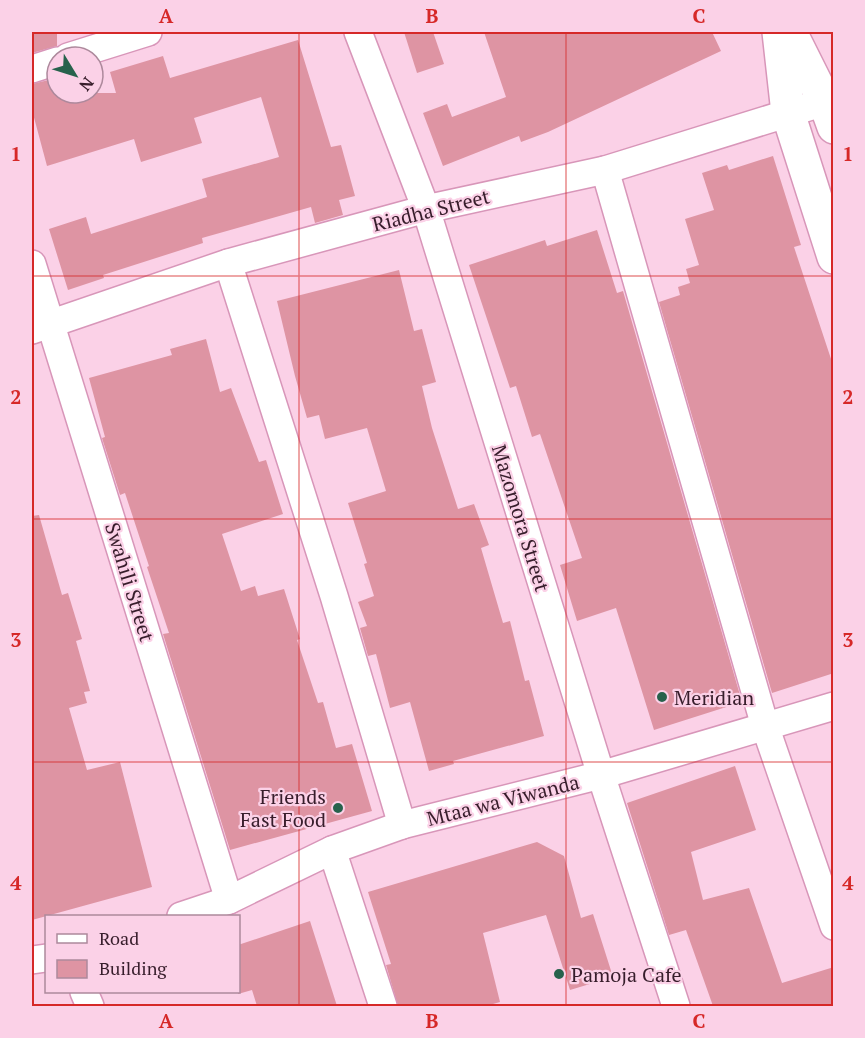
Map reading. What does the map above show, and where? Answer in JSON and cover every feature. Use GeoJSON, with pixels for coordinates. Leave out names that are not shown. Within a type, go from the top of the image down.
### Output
{"type":"FeatureCollection","features":[{"type":"Feature","properties":{"kind":"main road"},"geometry":{"type":"LineString","coordinates":[[779,32],[788,113],[834,257]]}},
{"type":"Feature","properties":{"kind":"main road"},"geometry":{"type":"LineString","coordinates":[[790,32],[831,109]]}},
{"type":"Feature","properties":{"kind":"street"},"geometry":{"type":"LineString","coordinates":[[105,45],[148,32]]}},
{"type":"Feature","properties":{"kind":"street","name":"Mazomora Street"},"geometry":{"type":"LineString","coordinates":[[358,32],[426,209],[601,775],[676,1006]]}},
{"type":"Feature","properties":{"kind":"street","name":"Riadha Street"},"geometry":{"type":"LineString","coordinates":[[41,327],[228,263],[426,209],[606,170],[788,113],[831,109]]}},
{"type":"Feature","properties":{"kind":"street"},"geometry":{"type":"LineString","coordinates":[[606,170],[765,726],[834,926]]}},
{"type":"Feature","properties":{"kind":"street"},"geometry":{"type":"LineString","coordinates":[[228,263],[334,596],[402,825]]}},
{"type":"Feature","properties":{"kind":"street","name":"Swahili Street"},"geometry":{"type":"LineString","coordinates":[[32,264],[41,327],[229,900]]}},
{"type":"Feature","properties":{"kind":"street","name":"Mtaa wa Viwanda"},"geometry":{"type":"LineString","coordinates":[[184,915],[229,900],[332,850],[402,825],[601,775],[834,706]]}},
{"type":"Feature","properties":{"kind":"street"},"geometry":{"type":"LineString","coordinates":[[332,850],[383,1006]]}},
{"type":"Feature","properties":{"kind":"building"},"geometry":{"type":"Polygon","coordinates":[[[32,32],[57,32],[57,45],[45,45],[45,49],[32,53],[32,32]]]}},
{"type":"Feature","properties":{"kind":"building"},"geometry":{"type":"Polygon","coordinates":[[[404,32],[433,32],[444,64],[417,73],[404,32]]]}},
{"type":"Feature","properties":{"kind":"building"},"geometry":{"type":"Polygon","coordinates":[[[484,32],[712,32],[721,51],[548,132],[521,142],[519,136],[443,166],[423,113],[447,104],[452,117],[506,97],[484,32]]]}},
{"type":"Feature","properties":{"kind":"building"},"geometry":{"type":"Polygon","coordinates":[[[298,40],[331,147],[341,145],[355,196],[339,200],[343,215],[315,223],[311,207],[202,238],[203,243],[103,275],[104,278],[68,290],[49,229],[86,217],[91,234],[207,197],[202,179],[279,157],[261,97],[194,118],[202,143],[141,162],[134,139],[47,166],[32,110],[32,84],[45,81],[45,105],[105,105],[105,93],[116,93],[110,72],[163,56],[170,78],[298,40]]]}},
{"type":"Feature","properties":{"kind":"building"},"geometry":{"type":"Polygon","coordinates":[[[773,156],[801,245],[794,247],[834,368],[834,673],[772,693],[659,302],[680,295],[678,287],[690,283],[686,269],[699,265],[685,219],[714,210],[702,173],[727,165],[729,170],[773,156]]]}},
{"type":"Feature","properties":{"kind":"building"},"geometry":{"type":"Polygon","coordinates":[[[597,230],[617,293],[623,291],[742,702],[654,730],[616,608],[577,621],[560,565],[582,558],[540,434],[532,437],[516,386],[510,388],[469,265],[545,240],[547,246],[597,230]]]}},
{"type":"Feature","properties":{"kind":"building"},"geometry":{"type":"Polygon","coordinates":[[[399,270],[414,331],[422,329],[436,382],[422,386],[432,428],[458,509],[474,504],[489,545],[481,548],[503,623],[510,621],[525,681],[529,680],[544,736],[453,761],[454,764],[429,771],[410,702],[390,708],[376,654],[368,656],[360,628],[367,626],[358,602],[374,596],[364,564],[367,563],[348,503],[386,491],[367,428],[325,439],[319,415],[307,418],[277,301],[399,270]]]}},
{"type":"Feature","properties":{"kind":"building"},"geometry":{"type":"Polygon","coordinates":[[[206,339],[220,392],[231,388],[259,462],[266,460],[283,514],[222,534],[241,591],[255,586],[258,596],[284,589],[300,639],[297,640],[318,703],[323,702],[336,748],[352,744],[372,811],[230,850],[163,634],[169,633],[147,567],[149,566],[125,493],[120,495],[102,438],[105,437],[89,378],[172,355],[170,349],[206,339]]]}},
{"type":"Feature","properties":{"kind":"building"},"geometry":{"type":"Polygon","coordinates":[[[39,515],[62,595],[68,593],[82,639],[76,641],[90,691],[84,692],[87,703],[69,708],[87,770],[120,762],[152,887],[32,920],[32,516],[39,515]]]}},
{"type":"Feature","properties":{"kind":"building"},"geometry":{"type":"Polygon","coordinates":[[[735,766],[756,830],[691,852],[703,900],[749,888],[782,983],[834,967],[834,1006],[713,1006],[686,930],[669,935],[627,803],[735,766]]]}},
{"type":"Feature","properties":{"kind":"building"},"geometry":{"type":"Polygon","coordinates":[[[537,842],[564,856],[581,918],[593,914],[613,977],[570,990],[546,915],[483,933],[500,1002],[486,1006],[398,1006],[386,965],[391,964],[368,892],[537,842]]]}},
{"type":"Feature","properties":{"kind":"building"},"geometry":{"type":"Polygon","coordinates":[[[310,921],[337,1006],[257,1006],[252,990],[238,994],[240,993],[240,944],[310,921]]]}},
{"type":"Feature","properties":{"kind":"place","name":"Meridian"},"geometry":{"type":"Point","coordinates":[662,697]}},
{"type":"Feature","properties":{"kind":"place","name":"Friends Fast Food"},"geometry":{"type":"Point","coordinates":[338,808]}},
{"type":"Feature","properties":{"kind":"place","name":"Pamoja Cafe"},"geometry":{"type":"Point","coordinates":[559,974]}}]}
